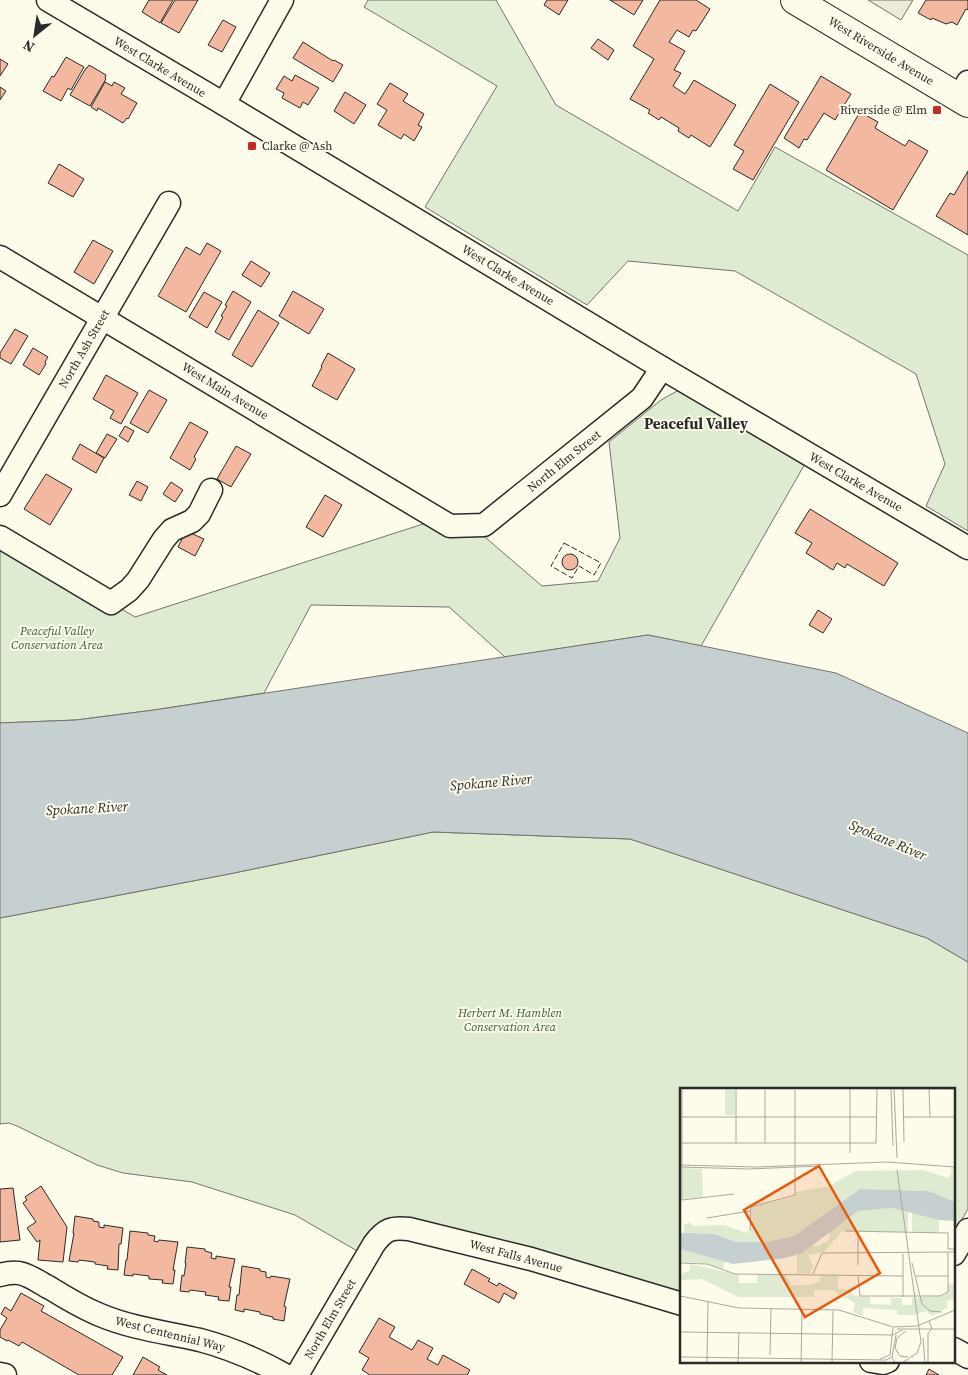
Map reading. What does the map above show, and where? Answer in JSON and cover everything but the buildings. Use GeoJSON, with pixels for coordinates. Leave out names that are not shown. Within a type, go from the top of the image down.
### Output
{"type":"FeatureCollection","features":[{"type":"Feature","properties":{"kind":"main road","name":"West Riverside Avenue"},"geometry":{"type":"LineString","coordinates":[[795,0],[965,94]]}},
{"type":"Feature","properties":{"kind":"street","name":"West Clarke Avenue"},"geometry":{"type":"LineString","coordinates":[[48,0],[662,368],[968,548]]}},
{"type":"Feature","properties":{"kind":"street"},"geometry":{"type":"LineString","coordinates":[[224,104],[282,0]]}},
{"type":"Feature","properties":{"kind":"street","name":"North Ash Street"},"geometry":{"type":"LineString","coordinates":[[0,495],[169,203]]}},
{"type":"Feature","properties":{"kind":"street","name":"West Main Avenue"},"geometry":{"type":"LineString","coordinates":[[0,257],[450,526]]}},
{"type":"Feature","properties":{"kind":"street","name":"North Elm Street"},"geometry":{"type":"LineString","coordinates":[[450,526],[484,525],[642,398],[662,368]]}},
{"type":"Feature","properties":{"kind":"street"},"geometry":{"type":"LineString","coordinates":[[0,537],[111,603],[129,590],[138,580],[164,539],[172,530],[192,521],[211,490]]}},
{"type":"Feature","properties":{"kind":"street","name":"West Falls Avenue"},"geometry":{"type":"LineString","coordinates":[[364,1262],[377,1239],[386,1231],[398,1228],[409,1229],[531,1259],[680,1303]]}},
{"type":"Feature","properties":{"kind":"street"},"geometry":{"type":"LineString","coordinates":[[956,1251],[968,1230]]}},
{"type":"Feature","properties":{"kind":"street","name":"North Elm Street"},"geometry":{"type":"LineString","coordinates":[[297,1375],[364,1262]]}},
{"type":"Feature","properties":{"kind":"street","name":"West Centennial Way"},"geometry":{"type":"LineString","coordinates":[[0,1275],[20,1273],[84,1307],[116,1321],[218,1346],[250,1357],[285,1375]]}},
{"type":"Feature","properties":{"kind":"street"},"geometry":{"type":"LineString","coordinates":[[956,1350],[968,1357]]}},
{"type":"Feature","properties":{"kind":"street"},"geometry":{"type":"LineString","coordinates":[[0,1374],[5,1375]]}},
{"type":"Feature","properties":{"kind":"green space"},"geometry":{"type":"Polygon","coordinates":[[[368,0],[496,0],[556,105],[738,211],[775,147],[968,255],[968,531],[926,506],[945,464],[916,374],[735,271],[628,261],[587,305],[425,207],[497,86],[364,7],[368,0]]]}},
{"type":"Feature","properties":{"kind":"green space","name":"Peaceful Valley Conservation Area"},"geometry":{"type":"Polygon","coordinates":[[[677,391],[694,396],[806,462],[701,646],[648,635],[505,657],[449,607],[311,605],[264,693],[76,720],[0,723],[0,537],[135,617],[423,524],[448,531],[479,532],[542,586],[598,581],[620,538],[609,442],[661,400],[677,391]]]}},
{"type":"Feature","properties":{"kind":"green space","name":"Herbert M. Hamblen Conservation Area"},"geometry":{"type":"Polygon","coordinates":[[[433,832],[630,839],[927,938],[968,962],[968,1209],[956,1230],[956,1088],[680,1088],[680,1297],[383,1222],[373,1227],[359,1252],[295,1215],[192,1182],[123,1173],[97,1165],[17,1126],[9,1123],[0,1124],[0,918],[433,832]]]}},
{"type":"Feature","properties":{"kind":"shaded area"},"geometry":{"type":"Polygon","coordinates":[[[868,0],[913,0],[901,20],[868,0]]]}},
{"type":"Feature","properties":{"kind":"water","name":"Spokane River"},"geometry":{"type":"Polygon","coordinates":[[[648,635],[836,673],[968,733],[968,962],[927,938],[630,839],[433,832],[0,918],[0,723],[76,720],[154,710],[648,635]]]}},
{"type":"Feature","properties":{"kind":"fence"},"geometry":{"type":"LineString","coordinates":[[564,543],[601,563],[594,575],[579,566],[572,578],[551,566],[564,543]]}},
{"type":"Feature","properties":{"kind":"place","name":"Riverside @ Elm"},"geometry":{"type":"Point","coordinates":[937,110]}},
{"type":"Feature","properties":{"kind":"place","name":"Clarke @ Ash"},"geometry":{"type":"Point","coordinates":[252,146]}},
{"type":"Feature","properties":{"kind":"district","name":"Peaceful Valley"},"geometry":{"type":"Point","coordinates":[696,423]}}]}
